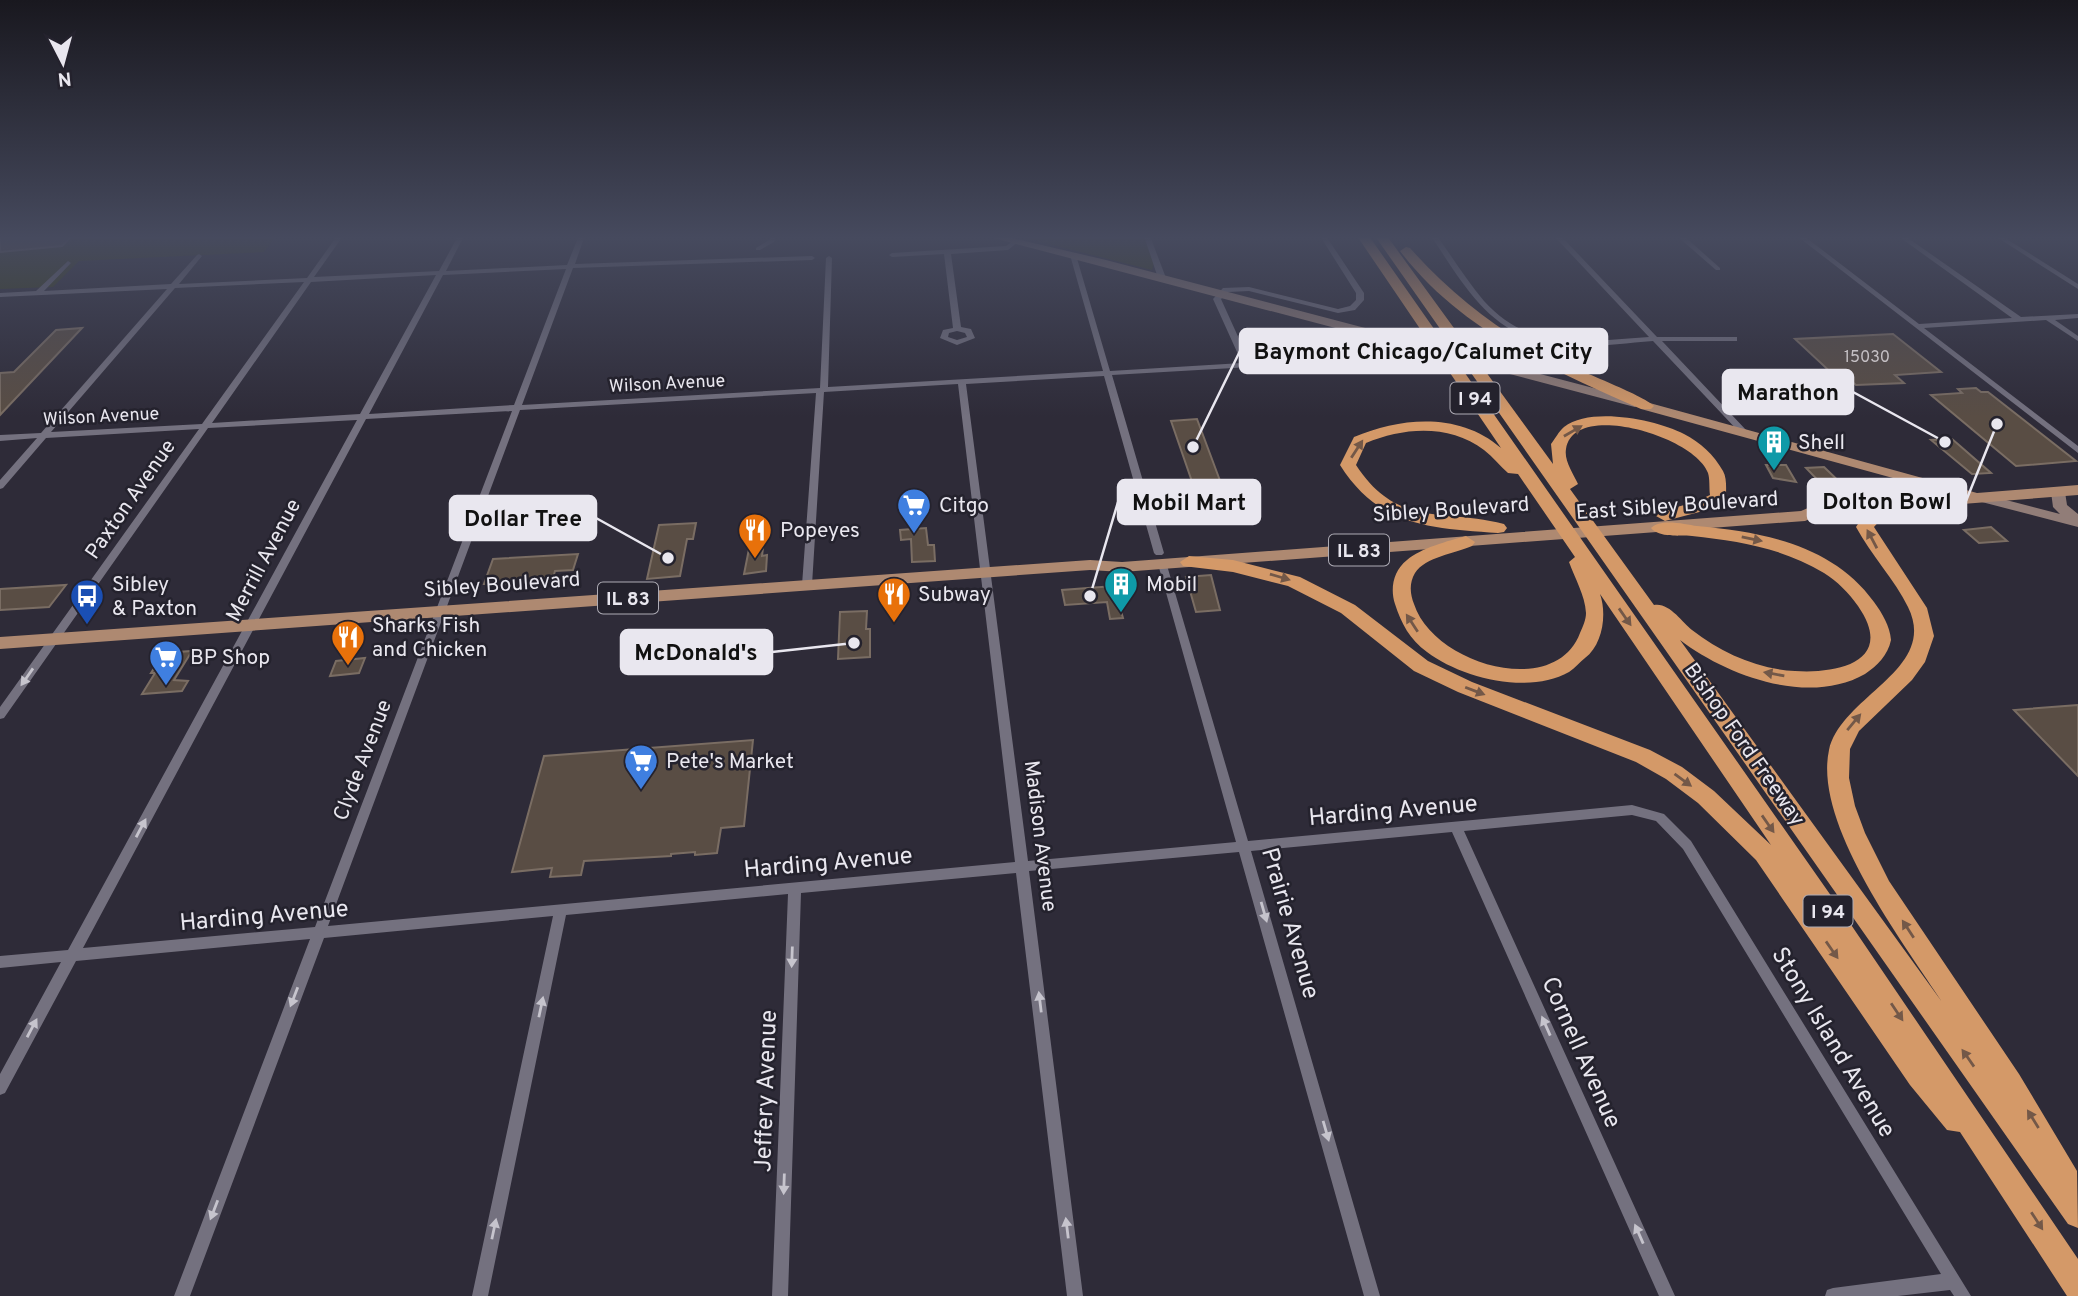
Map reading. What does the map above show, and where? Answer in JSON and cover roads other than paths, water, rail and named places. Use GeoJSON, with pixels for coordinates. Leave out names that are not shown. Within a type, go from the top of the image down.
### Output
{"type":"FeatureCollection","features":[{"type":"Feature","properties":{"kind":"highway","name":"Bishop Ford Freeway"},"geometry":{"type":"LineString","coordinates":[[1405,296],[1833,917],[2078,1285]]}},
{"type":"Feature","properties":{"kind":"highway","name":"Bishop Ford Freeway"},"geometry":{"type":"LineString","coordinates":[[1424,296],[2078,1214]]}},
{"type":"Feature","properties":{"kind":"highway"},"geometry":{"type":"LineString","coordinates":[[1452,296],[1513,344],[1559,369],[1646,405]]}},
{"type":"Feature","properties":{"kind":"highway"},"geometry":{"type":"LineString","coordinates":[[1578,512],[1571,485],[1560,463],[1560,440],[1576,426],[1613,421],[1637,423],[1680,438],[1699,449],[1719,473],[1721,487],[1718,497],[1662,522]]}},
{"type":"Feature","properties":{"kind":"highway"},"geometry":{"type":"LineString","coordinates":[[1497,528],[1435,522],[1398,512],[1374,499],[1356,481],[1348,465],[1354,449],[1360,440],[1397,426],[1425,425],[1471,435],[1488,445],[1536,488]]}},
{"type":"Feature","properties":{"kind":"highway"},"geometry":{"type":"LineString","coordinates":[[1890,505],[1871,517],[1865,527],[1876,548],[1919,611],[1925,633],[1923,654],[1912,669],[1870,703],[1846,729],[1838,777],[1845,805],[1856,838],[1881,887],[2040,1131],[2078,1200]]}},
{"type":"Feature","properties":{"kind":"highway"},"geometry":{"type":"LineString","coordinates":[[1626,579],[1687,636],[1730,662],[1749,669],[1774,675],[1830,679],[1854,673],[1869,663],[1881,646],[1881,629],[1869,607],[1852,587],[1827,567],[1795,552],[1759,540],[1662,522]]}},
{"type":"Feature","properties":{"kind":"highway"},"geometry":{"type":"LineString","coordinates":[[1466,542],[1410,566],[1401,584],[1402,606],[1412,626],[1453,660],[1479,670],[1527,675],[1562,668],[1583,652],[1591,636],[1596,615],[1573,540]]}},
{"type":"Feature","properties":{"kind":"highway"},"geometry":{"type":"LineString","coordinates":[[1189,562],[1263,572],[1313,590],[1348,609],[1421,666],[1465,687],[1643,756],[1706,797],[1764,853],[1919,1076],[2016,1190]]}},
{"type":"Feature","properties":{"kind":"main road"},"geometry":{"type":"LineString","coordinates":[[1646,405],[1983,498]]}},
{"type":"Feature","properties":{"kind":"main road"},"geometry":{"type":"LineString","coordinates":[[1886,471],[1901,493],[1890,505]]}},
{"type":"Feature","properties":{"kind":"main road","name":"East Sibley Boulevard"},"geometry":{"type":"LineString","coordinates":[[1525,532],[1662,522],[1805,516],[1815,510],[2078,490]]}},
{"type":"Feature","properties":{"kind":"main road","name":"Sibley Boulevard"},"geometry":{"type":"LineString","coordinates":[[0,643],[1090,565],[1122,567],[1161,558],[1497,528],[1525,532]]}},
{"type":"Feature","properties":{"kind":"main road","name":"Sibley Boulevard"},"geometry":{"type":"LineString","coordinates":[[1161,558],[1189,562],[1466,542],[1525,532]]}},
{"type":"Feature","properties":{"kind":"street"},"geometry":{"type":"LineString","coordinates":[[0,486],[165,296]]}},
{"type":"Feature","properties":{"kind":"street","name":"Paxton Avenue"},"geometry":{"type":"LineString","coordinates":[[0,715],[297,296]]}},
{"type":"Feature","properties":{"kind":"street","name":"Merrill Avenue"},"geometry":{"type":"LineString","coordinates":[[0,1088],[428,296]]}},
{"type":"Feature","properties":{"kind":"street","name":"Clyde Avenue"},"geometry":{"type":"LineString","coordinates":[[182,1296],[559,296]]}},
{"type":"Feature","properties":{"kind":"street"},"geometry":{"type":"LineString","coordinates":[[807,585],[827,296]]}},
{"type":"Feature","properties":{"kind":"street"},"geometry":{"type":"LineString","coordinates":[[953,296],[957,329]]}},
{"type":"Feature","properties":{"kind":"street","name":"Prairie Avenue"},"geometry":{"type":"LineString","coordinates":[[1085,296],[1245,846],[1372,1296]]}},
{"type":"Feature","properties":{"kind":"street"},"geometry":{"type":"LineString","coordinates":[[1219,296],[1217,299],[1247,365]]}},
{"type":"Feature","properties":{"kind":"street"},"geometry":{"type":"LineString","coordinates":[[1231,296],[1646,405]]}},
{"type":"Feature","properties":{"kind":"street"},"geometry":{"type":"LineString","coordinates":[[1276,296],[1338,311],[1352,308],[1360,296]]}},
{"type":"Feature","properties":{"kind":"street"},"geometry":{"type":"LineString","coordinates":[[1478,296],[1500,320],[1538,341],[1556,344],[1655,339],[1734,339]]}},
{"type":"Feature","properties":{"kind":"street"},"geometry":{"type":"LineString","coordinates":[[1614,296],[1743,431]]}},
{"type":"Feature","properties":{"kind":"street"},"geometry":{"type":"LineString","coordinates":[[1879,296],[2078,450]]}},
{"type":"Feature","properties":{"kind":"street"},"geometry":{"type":"LineString","coordinates":[[1987,296],[2020,320]]}},
{"type":"Feature","properties":{"kind":"street"},"geometry":{"type":"LineString","coordinates":[[1917,326],[2078,316]]}},
{"type":"Feature","properties":{"kind":"street"},"geometry":{"type":"LineString","coordinates":[[2048,318],[2078,339]]}},
{"type":"Feature","properties":{"kind":"street","name":"Wilson Avenue"},"geometry":{"type":"LineString","coordinates":[[0,438],[1335,360]]}},
{"type":"Feature","properties":{"kind":"street","name":"Madison Avenue"},"geometry":{"type":"LineString","coordinates":[[962,381],[1075,1296]]}},
{"type":"Feature","properties":{"kind":"street"},"geometry":{"type":"LineString","coordinates":[[2058,492],[2062,510],[2078,521]]}},
{"type":"Feature","properties":{"kind":"street"},"geometry":{"type":"LineString","coordinates":[[1983,498],[2078,521]]}},
{"type":"Feature","properties":{"kind":"street","name":"Harding Avenue"},"geometry":{"type":"LineString","coordinates":[[0,962],[1632,810],[1660,817]]}},
{"type":"Feature","properties":{"kind":"street","name":"Stony Island Avenue"},"geometry":{"type":"LineString","coordinates":[[1660,817],[1687,845],[1963,1296]]}},
{"type":"Feature","properties":{"kind":"street","name":"Cornell Avenue"},"geometry":{"type":"LineString","coordinates":[[1456,827],[1667,1296]]}},
{"type":"Feature","properties":{"kind":"street","name":"Jeffery Avenue"},"geometry":{"type":"LineString","coordinates":[[780,1296],[795,888]]}},
{"type":"Feature","properties":{"kind":"street"},"geometry":{"type":"LineString","coordinates":[[480,1296],[561,910]]}},
{"type":"Feature","properties":{"kind":"street"},"geometry":{"type":"LineString","coordinates":[[1833,1296],[1953,1281]]}},
{"type":"Feature","properties":{"kind":"place","name":"Dolton Bowl"},"geometry":{"type":"Point","coordinates":[1997,424]}},
{"type":"Feature","properties":{"kind":"place","name":"Marathon"},"geometry":{"type":"Point","coordinates":[1945,442]}},
{"type":"Feature","properties":{"kind":"place","name":"Baymont Chicago/Calumet City"},"geometry":{"type":"Point","coordinates":[1193,447]}},
{"type":"Feature","properties":{"kind":"place","name":"Shell"},"geometry":{"type":"Point","coordinates":[1774,472]}},
{"type":"Feature","properties":{"kind":"place","name":"Citgo"},"geometry":{"type":"Point","coordinates":[914,535]}},
{"type":"Feature","properties":{"kind":"place","name":"Dollar Tree"},"geometry":{"type":"Point","coordinates":[668,558]}},
{"type":"Feature","properties":{"kind":"place","name":"Popeyes"},"geometry":{"type":"Point","coordinates":[755,560]}},
{"type":"Feature","properties":{"kind":"place","name":"Mobil Mart"},"geometry":{"type":"Point","coordinates":[1090,596]}},
{"type":"Feature","properties":{"kind":"place","name":"Mobil"},"geometry":{"type":"Point","coordinates":[1121,614]}},
{"type":"Feature","properties":{"kind":"place","name":"Subway"},"geometry":{"type":"Point","coordinates":[894,624]}},
{"type":"Feature","properties":{"kind":"place","name":"Sibley & Paxton"},"geometry":{"type":"Point","coordinates":[87,626]}},
{"type":"Feature","properties":{"kind":"place","name":"McDonald's"},"geometry":{"type":"Point","coordinates":[854,643]}},
{"type":"Feature","properties":{"kind":"place","name":"Sharks Fish and Chicken"},"geometry":{"type":"Point","coordinates":[348,667]}},
{"type":"Feature","properties":{"kind":"place","name":"BP Shop"},"geometry":{"type":"Point","coordinates":[166,687]}},
{"type":"Feature","properties":{"kind":"place","name":"Pete's Market"},"geometry":{"type":"Point","coordinates":[641,791]}}]}
